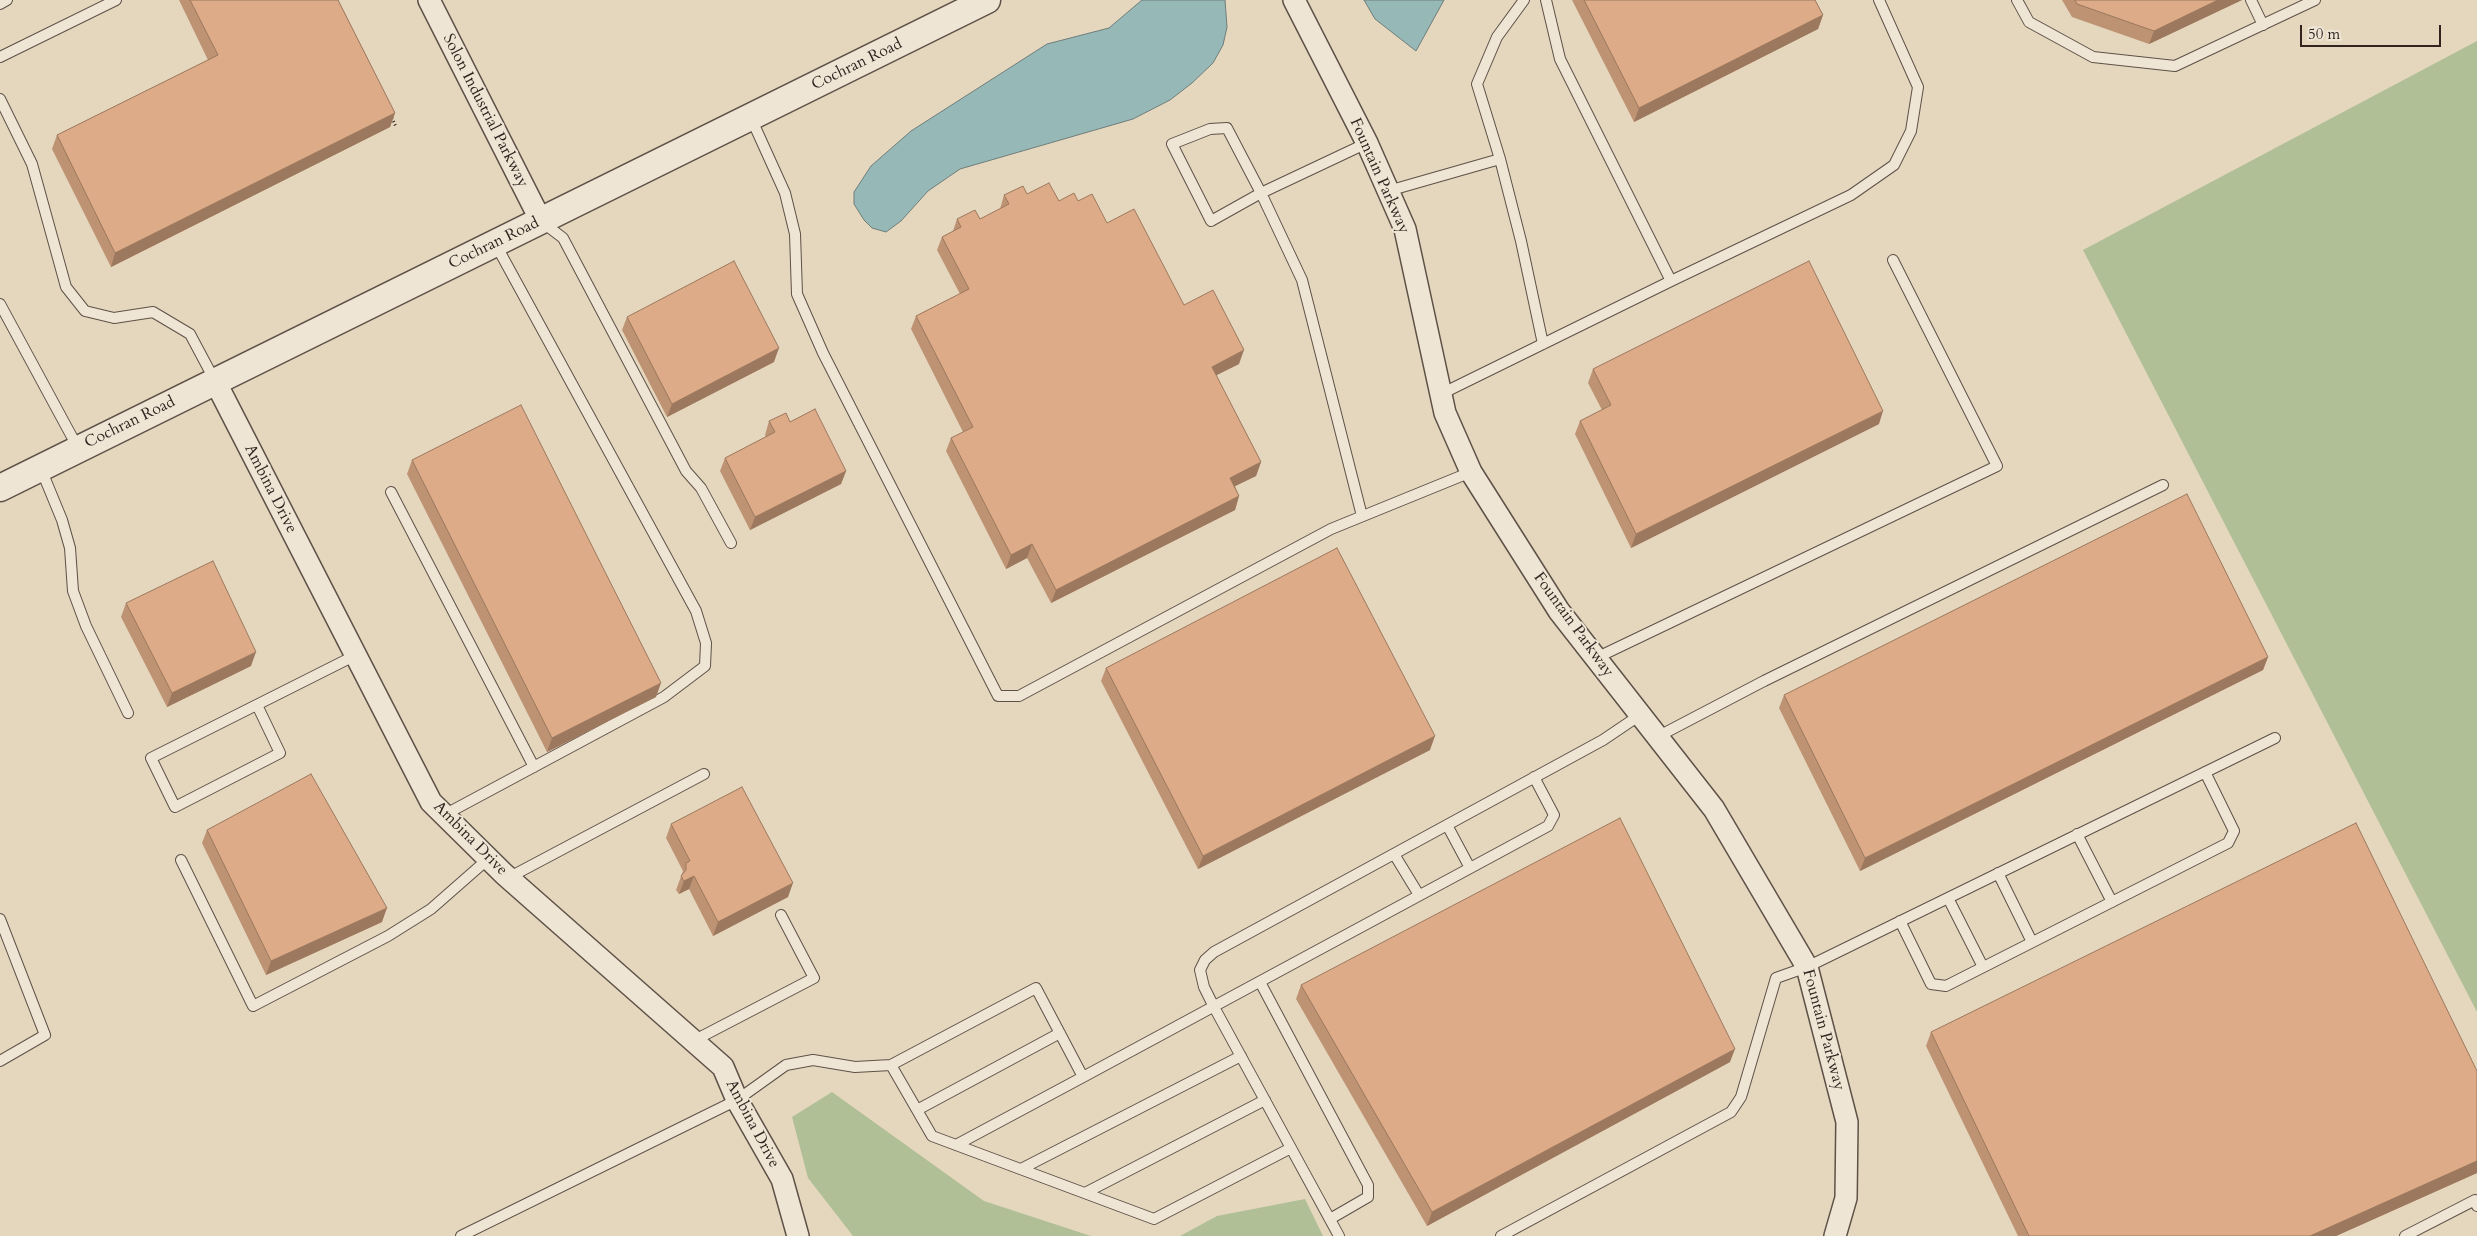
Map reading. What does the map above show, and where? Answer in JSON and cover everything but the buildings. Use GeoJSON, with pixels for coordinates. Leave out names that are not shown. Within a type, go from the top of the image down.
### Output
{"type":"FeatureCollection","features":[{"type":"Feature","properties":{"kind":"street","name":"Solon Industrial Parkway"},"geometry":{"type":"LineString","coordinates":[[429,0],[541,221]]}},
{"type":"Feature","properties":{"kind":"street","name":"Cochran Road"},"geometry":{"type":"LineString","coordinates":[[0,488],[987,0]]}},
{"type":"Feature","properties":{"kind":"street","name":"Fountain Parkway"},"geometry":{"type":"LineString","coordinates":[[1294,0],[1366,143],[1406,229],[1445,413],[1471,472],[1559,611],[1714,809],[1807,967],[1848,1122],[1846,1198],[1835,1236]]}},
{"type":"Feature","properties":{"kind":"street","name":"Ambina Drive"},"geometry":{"type":"LineString","coordinates":[[215,381],[431,802],[508,878],[722,1067],[737,1100],[782,1179],[798,1236]]}},
{"type":"Feature","properties":{"kind":"lane"},"geometry":{"type":"LineString","coordinates":[[0,4],[7,0]]}},
{"type":"Feature","properties":{"kind":"lane"},"geometry":{"type":"LineString","coordinates":[[0,57],[116,0]]}},
{"type":"Feature","properties":{"kind":"lane"},"geometry":{"type":"LineString","coordinates":[[1524,0],[1497,37],[1477,84],[1522,240],[1543,344]]}},
{"type":"Feature","properties":{"kind":"lane"},"geometry":{"type":"LineString","coordinates":[[1546,0],[1560,59],[1671,280]]}},
{"type":"Feature","properties":{"kind":"lane"},"geometry":{"type":"LineString","coordinates":[[1441,394],[1671,280],[1851,195],[1894,165],[1911,131],[1918,87],[1878,0]]}},
{"type":"Feature","properties":{"kind":"lane"},"geometry":{"type":"LineString","coordinates":[[2017,0],[2029,22],[2093,57],[2175,66],[2315,0]]}},
{"type":"Feature","properties":{"kind":"lane"},"geometry":{"type":"LineString","coordinates":[[2251,0],[2263,25]]}},
{"type":"Feature","properties":{"kind":"lane"},"geometry":{"type":"LineString","coordinates":[[0,99],[32,164],[66,287],[85,311],[114,318],[153,312],[190,334],[215,381]]}},
{"type":"Feature","properties":{"kind":"lane"},"geometry":{"type":"LineString","coordinates":[[751,117],[785,192],[795,234],[797,294],[823,353],[998,696],[1020,696],[1331,529],[1471,472]]}},
{"type":"Feature","properties":{"kind":"lane"},"geometry":{"type":"LineString","coordinates":[[1362,516],[1302,280],[1261,193],[1227,128],[1210,129],[1172,144],[1212,221],[1261,193],[1366,143]]}},
{"type":"Feature","properties":{"kind":"lane"},"geometry":{"type":"LineString","coordinates":[[1388,191],[1500,159]]}},
{"type":"Feature","properties":{"kind":"lane"},"geometry":{"type":"LineString","coordinates":[[541,221],[563,238],[686,471],[701,488],[731,543]]}},
{"type":"Feature","properties":{"kind":"lane"},"geometry":{"type":"LineString","coordinates":[[444,815],[664,697],[705,666],[706,643],[696,611],[495,244]]}},
{"type":"Feature","properties":{"kind":"lane"},"geometry":{"type":"LineString","coordinates":[[1596,658],[1997,466],[1893,260]]}},
{"type":"Feature","properties":{"kind":"lane"},"geometry":{"type":"LineString","coordinates":[[0,304],[78,449]]}},
{"type":"Feature","properties":{"kind":"lane"},"geometry":{"type":"LineString","coordinates":[[40,468],[62,520],[70,548],[73,591],[86,626],[128,713]]}},
{"type":"Feature","properties":{"kind":"lane"},"geometry":{"type":"LineString","coordinates":[[1658,737],[1764,681],[2163,485]]}},
{"type":"Feature","properties":{"kind":"lane"},"geometry":{"type":"LineString","coordinates":[[391,492],[534,768]]}},
{"type":"Feature","properties":{"kind":"lane"},"geometry":{"type":"LineString","coordinates":[[257,705],[280,752],[175,807],[151,758],[356,655]]}},
{"type":"Feature","properties":{"kind":"lane"},"geometry":{"type":"LineString","coordinates":[[1339,1236],[1204,987],[1200,970],[1205,960],[1214,952],[1603,740],[1640,715]]}},
{"type":"Feature","properties":{"kind":"lane"},"geometry":{"type":"LineString","coordinates":[[1502,1236],[1731,1112],[1741,1098],[1776,978],[1807,967],[2275,738]]}},
{"type":"Feature","properties":{"kind":"lane"},"geometry":{"type":"LineString","coordinates":[[1900,921],[1932,984],[1946,986],[1983,968],[2228,843],[2234,831],[2205,772]]}},
{"type":"Feature","properties":{"kind":"lane"},"geometry":{"type":"LineString","coordinates":[[508,878],[704,774]]}},
{"type":"Feature","properties":{"kind":"lane"},"geometry":{"type":"LineString","coordinates":[[956,1145],[1548,826],[1554,815],[1534,777]]}},
{"type":"Feature","properties":{"kind":"lane"},"geometry":{"type":"LineString","coordinates":[[1447,825],[1470,868]]}},
{"type":"Feature","properties":{"kind":"lane"},"geometry":{"type":"LineString","coordinates":[[2077,834],[2112,902]]}},
{"type":"Feature","properties":{"kind":"lane"},"geometry":{"type":"LineString","coordinates":[[1394,854],[1419,896]]}},
{"type":"Feature","properties":{"kind":"lane"},"geometry":{"type":"LineString","coordinates":[[181,860],[253,1006],[388,936],[431,909],[488,858]]}},
{"type":"Feature","properties":{"kind":"lane"},"geometry":{"type":"LineString","coordinates":[[1998,873],[2032,942]]}},
{"type":"Feature","properties":{"kind":"lane"},"geometry":{"type":"LineString","coordinates":[[1948,898],[1983,968]]}},
{"type":"Feature","properties":{"kind":"lane"},"geometry":{"type":"LineString","coordinates":[[693,1041],[814,978],[781,915]]}},
{"type":"Feature","properties":{"kind":"lane"},"geometry":{"type":"LineString","coordinates":[[0,919],[45,1035],[0,1061]]}},
{"type":"Feature","properties":{"kind":"lane"},"geometry":{"type":"LineString","coordinates":[[1260,982],[1368,1185],[1368,1197],[1330,1219]]}},
{"type":"Feature","properties":{"kind":"lane"},"geometry":{"type":"LineString","coordinates":[[461,1236],[737,1100],[786,1065],[813,1060],[855,1067],[891,1065],[1036,988],[1083,1077]]}},
{"type":"Feature","properties":{"kind":"lane"},"geometry":{"type":"LineString","coordinates":[[917,1110],[1060,1033]]}},
{"type":"Feature","properties":{"kind":"lane"},"geometry":{"type":"LineString","coordinates":[[1021,1169],[1241,1056]]}},
{"type":"Feature","properties":{"kind":"lane"},"geometry":{"type":"LineString","coordinates":[[891,1065],[932,1136],[1154,1219],[1291,1148]]}},
{"type":"Feature","properties":{"kind":"lane"},"geometry":{"type":"LineString","coordinates":[[1085,1193],[1265,1100]]}},
{"type":"Feature","properties":{"kind":"lane"},"geometry":{"type":"LineString","coordinates":[[2405,1236],[2475,1200],[2477,1206]]}},
{"type":"Feature","properties":{"kind":"path"},"geometry":{"type":"LineString","coordinates":[[388,110],[396,127]]}},
{"type":"Feature","properties":{"kind":"green space"},"geometry":{"type":"Polygon","coordinates":[[[2477,41],[2477,1012],[2083,250],[2477,41]]]}},
{"type":"Feature","properties":{"kind":"green space"},"geometry":{"type":"Polygon","coordinates":[[[832,1092],[984,1201],[1091,1236],[853,1236],[808,1178],[792,1117],[832,1092]]]}},
{"type":"Feature","properties":{"kind":"green space"},"geometry":{"type":"Polygon","coordinates":[[[1305,1199],[1323,1236],[1180,1236],[1217,1216],[1305,1199]]]}},
{"type":"Feature","properties":{"kind":"water"},"geometry":{"type":"Polygon","coordinates":[[[1142,0],[1225,0],[1227,27],[1223,45],[1213,63],[1192,83],[1170,100],[1133,119],[960,169],[928,191],[901,221],[886,232],[872,228],[864,220],[854,204],[854,192],[871,166],[911,131],[1047,44],[1109,28],[1142,0]]]}},
{"type":"Feature","properties":{"kind":"water"},"geometry":{"type":"Polygon","coordinates":[[[1364,0],[1444,0],[1416,51],[1375,19],[1364,0]]]}}]}
